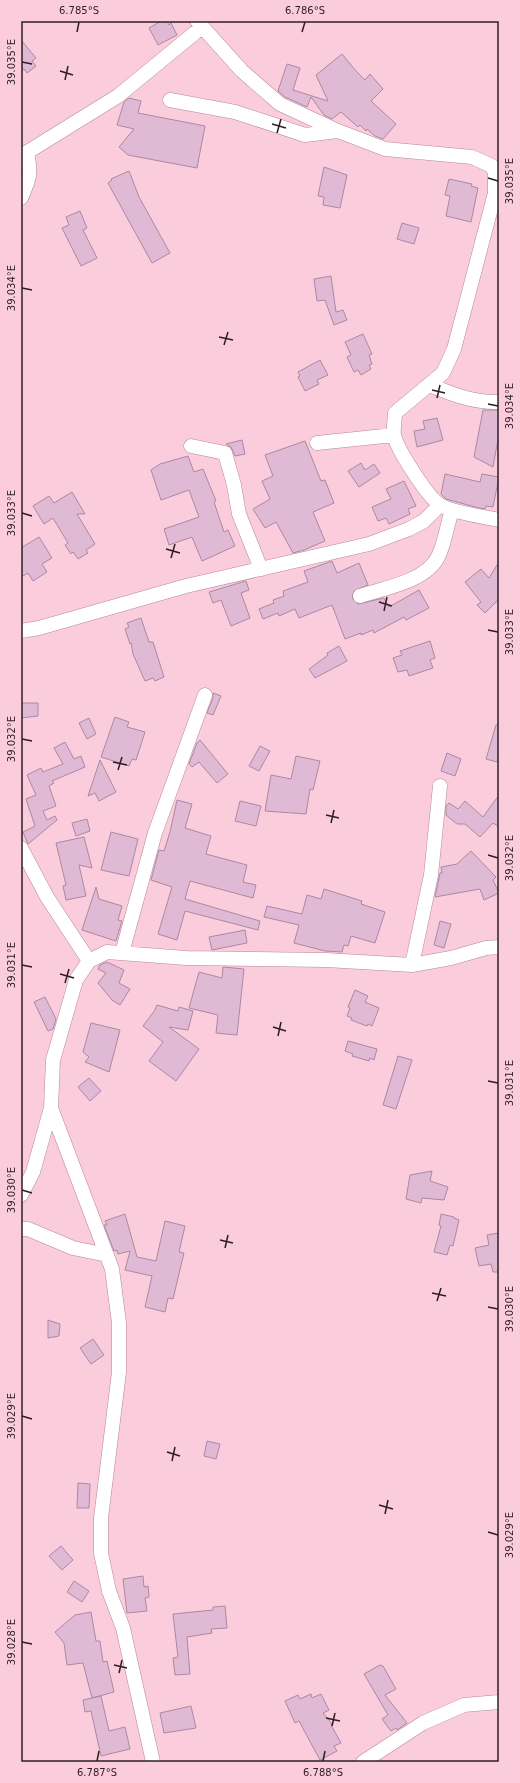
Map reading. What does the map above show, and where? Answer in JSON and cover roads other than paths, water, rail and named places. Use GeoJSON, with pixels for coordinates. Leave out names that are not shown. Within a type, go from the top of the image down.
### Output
{"type":"FeatureCollection","features":[{"type":"Feature","properties":{"kind":"street"},"geometry":{"type":"LineString","coordinates":[[21,198],[29,179],[30,168],[24,155],[118,96],[200,24],[242,71],[280,104],[338,131],[385,149],[472,157],[492,166],[497,171],[495,193],[454,349],[443,372],[430,385],[396,413],[394,435],[408,463],[429,495],[446,508],[499,520]]}},
{"type":"Feature","properties":{"kind":"street"},"geometry":{"type":"LineString","coordinates":[[170,100],[235,112],[305,135],[338,131]]}},
{"type":"Feature","properties":{"kind":"street"},"geometry":{"type":"LineString","coordinates":[[430,385],[452,395],[499,402]]}},
{"type":"Feature","properties":{"kind":"street"},"geometry":{"type":"LineString","coordinates":[[317,443],[394,435]]}},
{"type":"Feature","properties":{"kind":"street"},"geometry":{"type":"LineString","coordinates":[[192,446],[225,453],[234,485],[239,514],[261,568]]}},
{"type":"Feature","properties":{"kind":"street"},"geometry":{"type":"LineString","coordinates":[[21,631],[39,628],[186,586],[369,544],[409,529],[446,508]]}},
{"type":"Feature","properties":{"kind":"street"},"geometry":{"type":"LineString","coordinates":[[360,596],[416,578],[438,558],[446,508]]}},
{"type":"Feature","properties":{"kind":"street"},"geometry":{"type":"LineString","coordinates":[[122,953],[155,833],[205,695]]}},
{"type":"Feature","properties":{"kind":"street"},"geometry":{"type":"LineString","coordinates":[[412,965],[431,874],[440,786]]}},
{"type":"Feature","properties":{"kind":"street"},"geometry":{"type":"LineString","coordinates":[[21,848],[47,897],[89,961]]}},
{"type":"Feature","properties":{"kind":"street"},"geometry":{"type":"LineString","coordinates":[[21,1195],[32,1172],[51,1108],[52,1060],[76,980],[89,961],[107,952],[186,958],[326,960],[412,965],[451,958],[486,948],[499,947]]}},
{"type":"Feature","properties":{"kind":"street"},"geometry":{"type":"LineString","coordinates":[[51,1108],[112,1269],[119,1324],[119,1372],[101,1518],[101,1553],[109,1591],[123,1628],[153,1762]]}},
{"type":"Feature","properties":{"kind":"street"},"geometry":{"type":"LineString","coordinates":[[21,1229],[28,1229],[73,1248],[107,1255]]}},
{"type":"Feature","properties":{"kind":"street"},"geometry":{"type":"LineString","coordinates":[[364,1762],[423,1723],[464,1705],[499,1702]]}}]}
